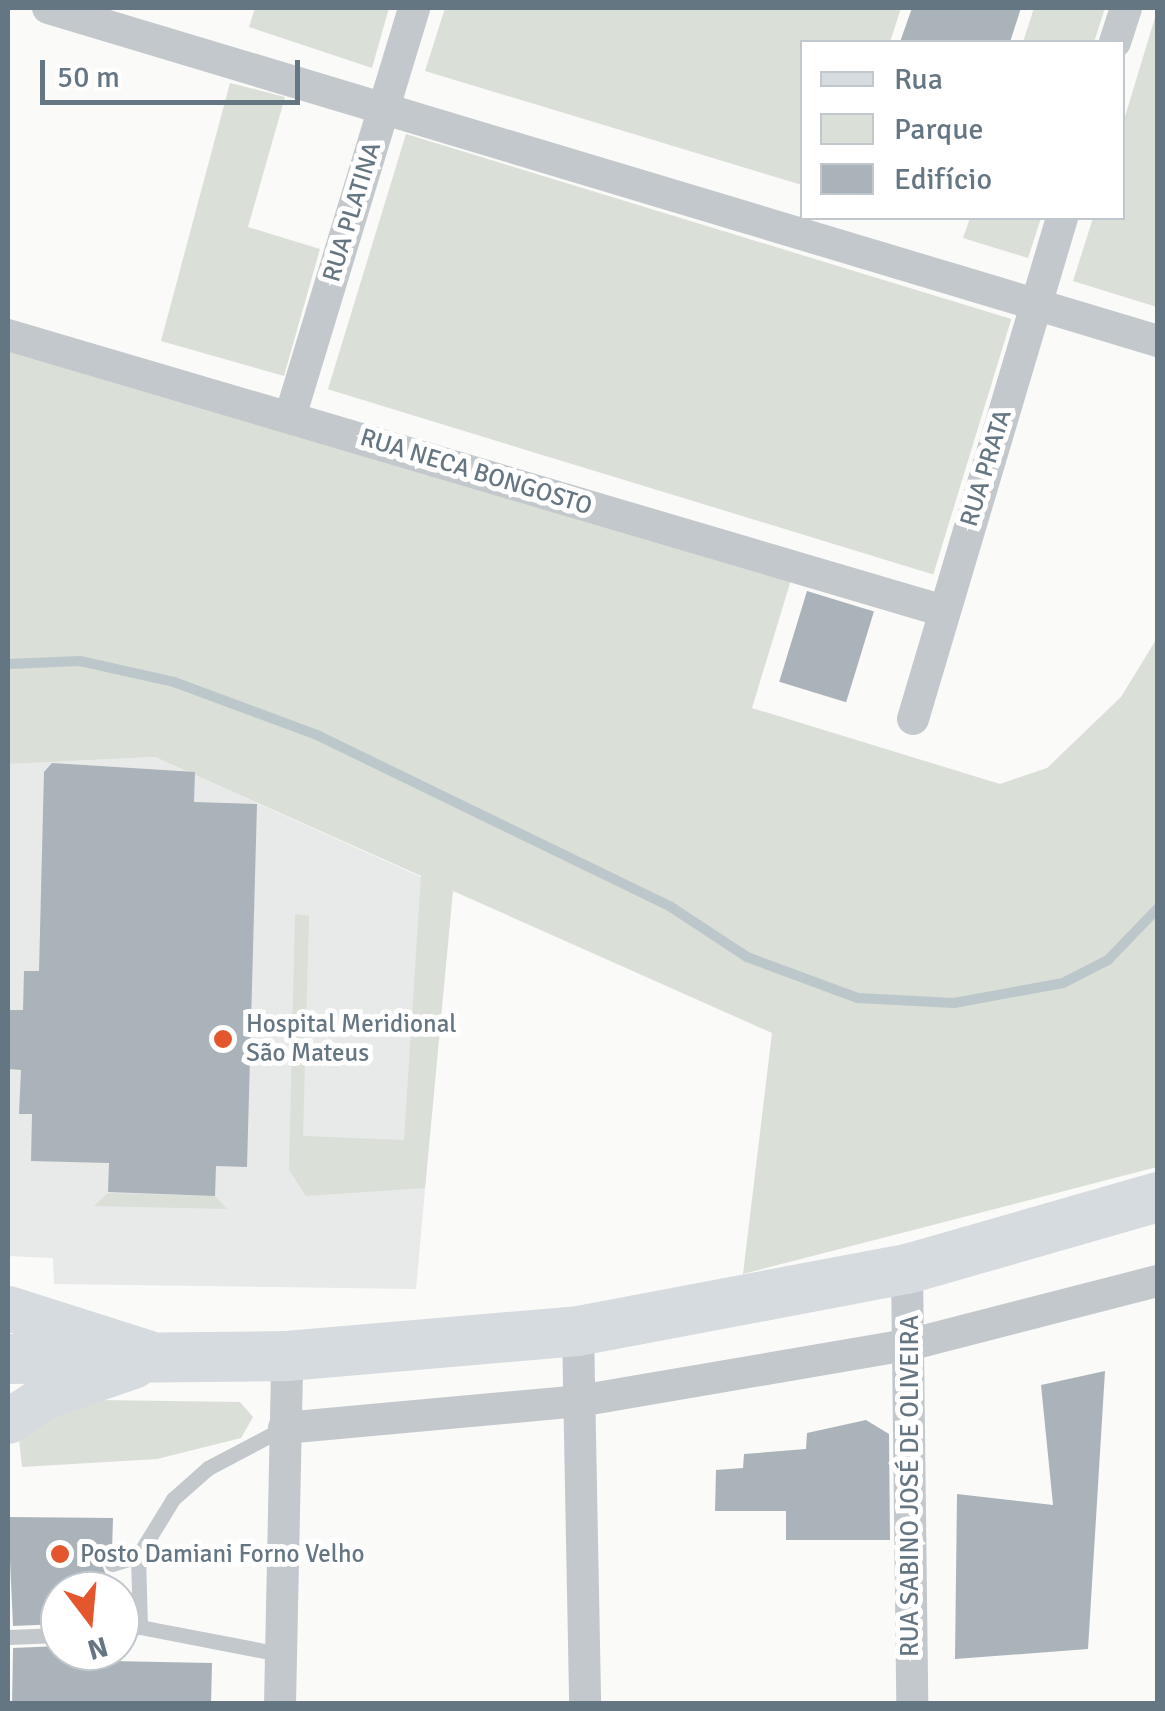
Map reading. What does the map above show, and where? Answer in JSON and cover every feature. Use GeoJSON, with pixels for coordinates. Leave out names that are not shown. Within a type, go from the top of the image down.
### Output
{"type":"FeatureCollection","features":[{"type":"Feature","properties":{"kind":"main road"},"geometry":{"type":"LineString","coordinates":[[8,1359],[287,1356],[578,1331],[907,1269],[1158,1197]]}},
{"type":"Feature","properties":{"kind":"main road"},"geometry":{"type":"LineString","coordinates":[[8,1308],[164,1357]]}},
{"type":"Feature","properties":{"kind":"main road"},"geometry":{"type":"LineString","coordinates":[[8,1421],[46,1396],[164,1357]]}},
{"type":"Feature","properties":{"kind":"street"},"geometry":{"type":"LineString","coordinates":[[48,8],[382,112],[1158,341]]}},
{"type":"Feature","properties":{"kind":"street","name":"RUA PLATINA"},"geometry":{"type":"LineString","coordinates":[[290,416],[414,8]]}},
{"type":"Feature","properties":{"kind":"street"},"geometry":{"type":"LineString","coordinates":[[1116,40],[1126,8]]}},
{"type":"Feature","properties":{"kind":"street","name":"RUA PRATA"},"geometry":{"type":"LineString","coordinates":[[913,718],[1061,220]]}},
{"type":"Feature","properties":{"kind":"street","name":"RUA NECA BONGOSTO"},"geometry":{"type":"LineString","coordinates":[[8,335],[944,611]]}},
{"type":"Feature","properties":{"kind":"street","name":"RUA SABINO JOSÉ DE OLIVEIRA"},"geometry":{"type":"LineString","coordinates":[[907,1269],[912,1344],[912,1704]]}},
{"type":"Feature","properties":{"kind":"street"},"geometry":{"type":"LineString","coordinates":[[284,1428],[578,1401],[912,1344],[1158,1281]]}},
{"type":"Feature","properties":{"kind":"street"},"geometry":{"type":"LineString","coordinates":[[578,1331],[585,1704]]}},
{"type":"Feature","properties":{"kind":"street"},"geometry":{"type":"LineString","coordinates":[[280,1704],[287,1356]]}},
{"type":"Feature","properties":{"kind":"lane"},"geometry":{"type":"LineString","coordinates":[[138,1571],[138,1556],[190,1483],[284,1428]]}},
{"type":"Feature","properties":{"kind":"lane"},"geometry":{"type":"LineString","coordinates":[[112,1564],[138,1556]]}},
{"type":"Feature","properties":{"kind":"lane"},"geometry":{"type":"LineString","coordinates":[[140,1628],[280,1654]]}},
{"type":"Feature","properties":{"kind":"lane"},"geometry":{"type":"LineString","coordinates":[[8,1637],[40,1635]]}},
{"type":"Feature","properties":{"kind":"shaded area","name":"Hospital Meridional São Mateus"},"geometry":{"type":"Polygon","coordinates":[[[155,757],[452,891],[416,1289],[54,1284],[53,1258],[8,1256],[8,764],[155,757]]]}},
{"type":"Feature","properties":{"kind":"green space"},"geometry":{"type":"Polygon","coordinates":[[[255,8],[389,8],[372,68],[249,27],[255,8]]]}},
{"type":"Feature","properties":{"kind":"green space"},"geometry":{"type":"Polygon","coordinates":[[[445,8],[901,8],[891,40],[800,40],[800,184],[425,71],[445,8]]]}},
{"type":"Feature","properties":{"kind":"green space"},"geometry":{"type":"Polygon","coordinates":[[[1034,8],[1105,8],[1095,40],[1024,40],[1034,8]]]}},
{"type":"Feature","properties":{"kind":"green space"},"geometry":{"type":"Polygon","coordinates":[[[1157,11],[1157,307],[1073,281],[1092,220],[1125,220],[1125,116],[1157,11]]]}},
{"type":"Feature","properties":{"kind":"green space"},"geometry":{"type":"Polygon","coordinates":[[[230,83],[285,97],[248,227],[320,249],[284,376],[161,341],[230,83]]]}},
{"type":"Feature","properties":{"kind":"green space"},"geometry":{"type":"Polygon","coordinates":[[[406,134],[1011,319],[933,574],[328,389],[406,134]]]}},
{"type":"Feature","properties":{"kind":"green space"},"geometry":{"type":"Polygon","coordinates":[[[969,220],[1040,220],[1028,258],[963,238],[969,220]]]}},
{"type":"Feature","properties":{"kind":"green space"},"geometry":{"type":"Polygon","coordinates":[[[8,346],[791,580],[752,708],[1000,784],[1047,768],[1121,697],[1157,638],[1157,1167],[743,1274],[772,1033],[453,891],[425,1188],[306,1196],[289,1170],[295,914],[309,916],[303,1136],[404,1140],[421,876],[155,757],[8,764],[8,346]]]}},
{"type":"Feature","properties":{"kind":"green space"},"geometry":{"type":"Polygon","coordinates":[[[108,1193],[215,1196],[227,1209],[94,1206],[108,1193]]]}},
{"type":"Feature","properties":{"kind":"green space"},"geometry":{"type":"Polygon","coordinates":[[[98,1400],[240,1402],[253,1417],[241,1438],[157,1459],[22,1467],[19,1439],[48,1415],[98,1400]]]}},
{"type":"Feature","properties":{"kind":"building"},"geometry":{"type":"Polygon","coordinates":[[[912,8],[1021,8],[1011,40],[901,40],[912,8]]]}},
{"type":"Feature","properties":{"kind":"building"},"geometry":{"type":"Polygon","coordinates":[[[807,591],[874,611],[846,702],[779,682],[807,591]]]}},
{"type":"Feature","properties":{"kind":"building"},"geometry":{"type":"Polygon","coordinates":[[[52,763],[195,772],[194,802],[257,804],[247,1167],[216,1166],[215,1196],[108,1192],[109,1163],[31,1161],[32,1114],[19,1114],[21,1070],[8,1069],[8,1010],[23,1010],[24,971],[39,971],[44,772],[52,763]]]}},
{"type":"Feature","properties":{"kind":"building"},"geometry":{"type":"Polygon","coordinates":[[[1105,1371],[1088,1649],[955,1659],[957,1494],[1053,1505],[1041,1385],[1105,1371]]]}},
{"type":"Feature","properties":{"kind":"building"},"geometry":{"type":"Polygon","coordinates":[[[866,1420],[889,1434],[890,1540],[786,1540],[786,1511],[715,1511],[716,1470],[743,1468],[744,1454],[806,1449],[807,1433],[866,1420]]]}},
{"type":"Feature","properties":{"kind":"building","name":"Posto Damiani Forno Velho"},"geometry":{"type":"Polygon","coordinates":[[[8,1517],[113,1518],[112,1552],[101,1562],[104,1571],[40,1571],[40,1625],[13,1626],[8,1517]]]}},
{"type":"Feature","properties":{"kind":"building"},"geometry":{"type":"Polygon","coordinates":[[[40,1647],[40,1671],[140,1671],[140,1662],[212,1663],[211,1704],[12,1704],[13,1648],[40,1647]]]}},
{"type":"Feature","properties":{"kind":"waterway"},"geometry":{"type":"LineString","coordinates":[[8,664],[80,661],[174,682],[317,735],[671,907],[747,957],[858,998],[954,1003],[1063,983],[1108,960],[1158,908]]}},
{"type":"Feature","properties":{"kind":"place","name":"Hospital Meridional São Mateus"},"geometry":{"type":"Point","coordinates":[223,1039]}},
{"type":"Feature","properties":{"kind":"place","name":"Posto Damiani Forno Velho"},"geometry":{"type":"Point","coordinates":[60,1554]}}]}
